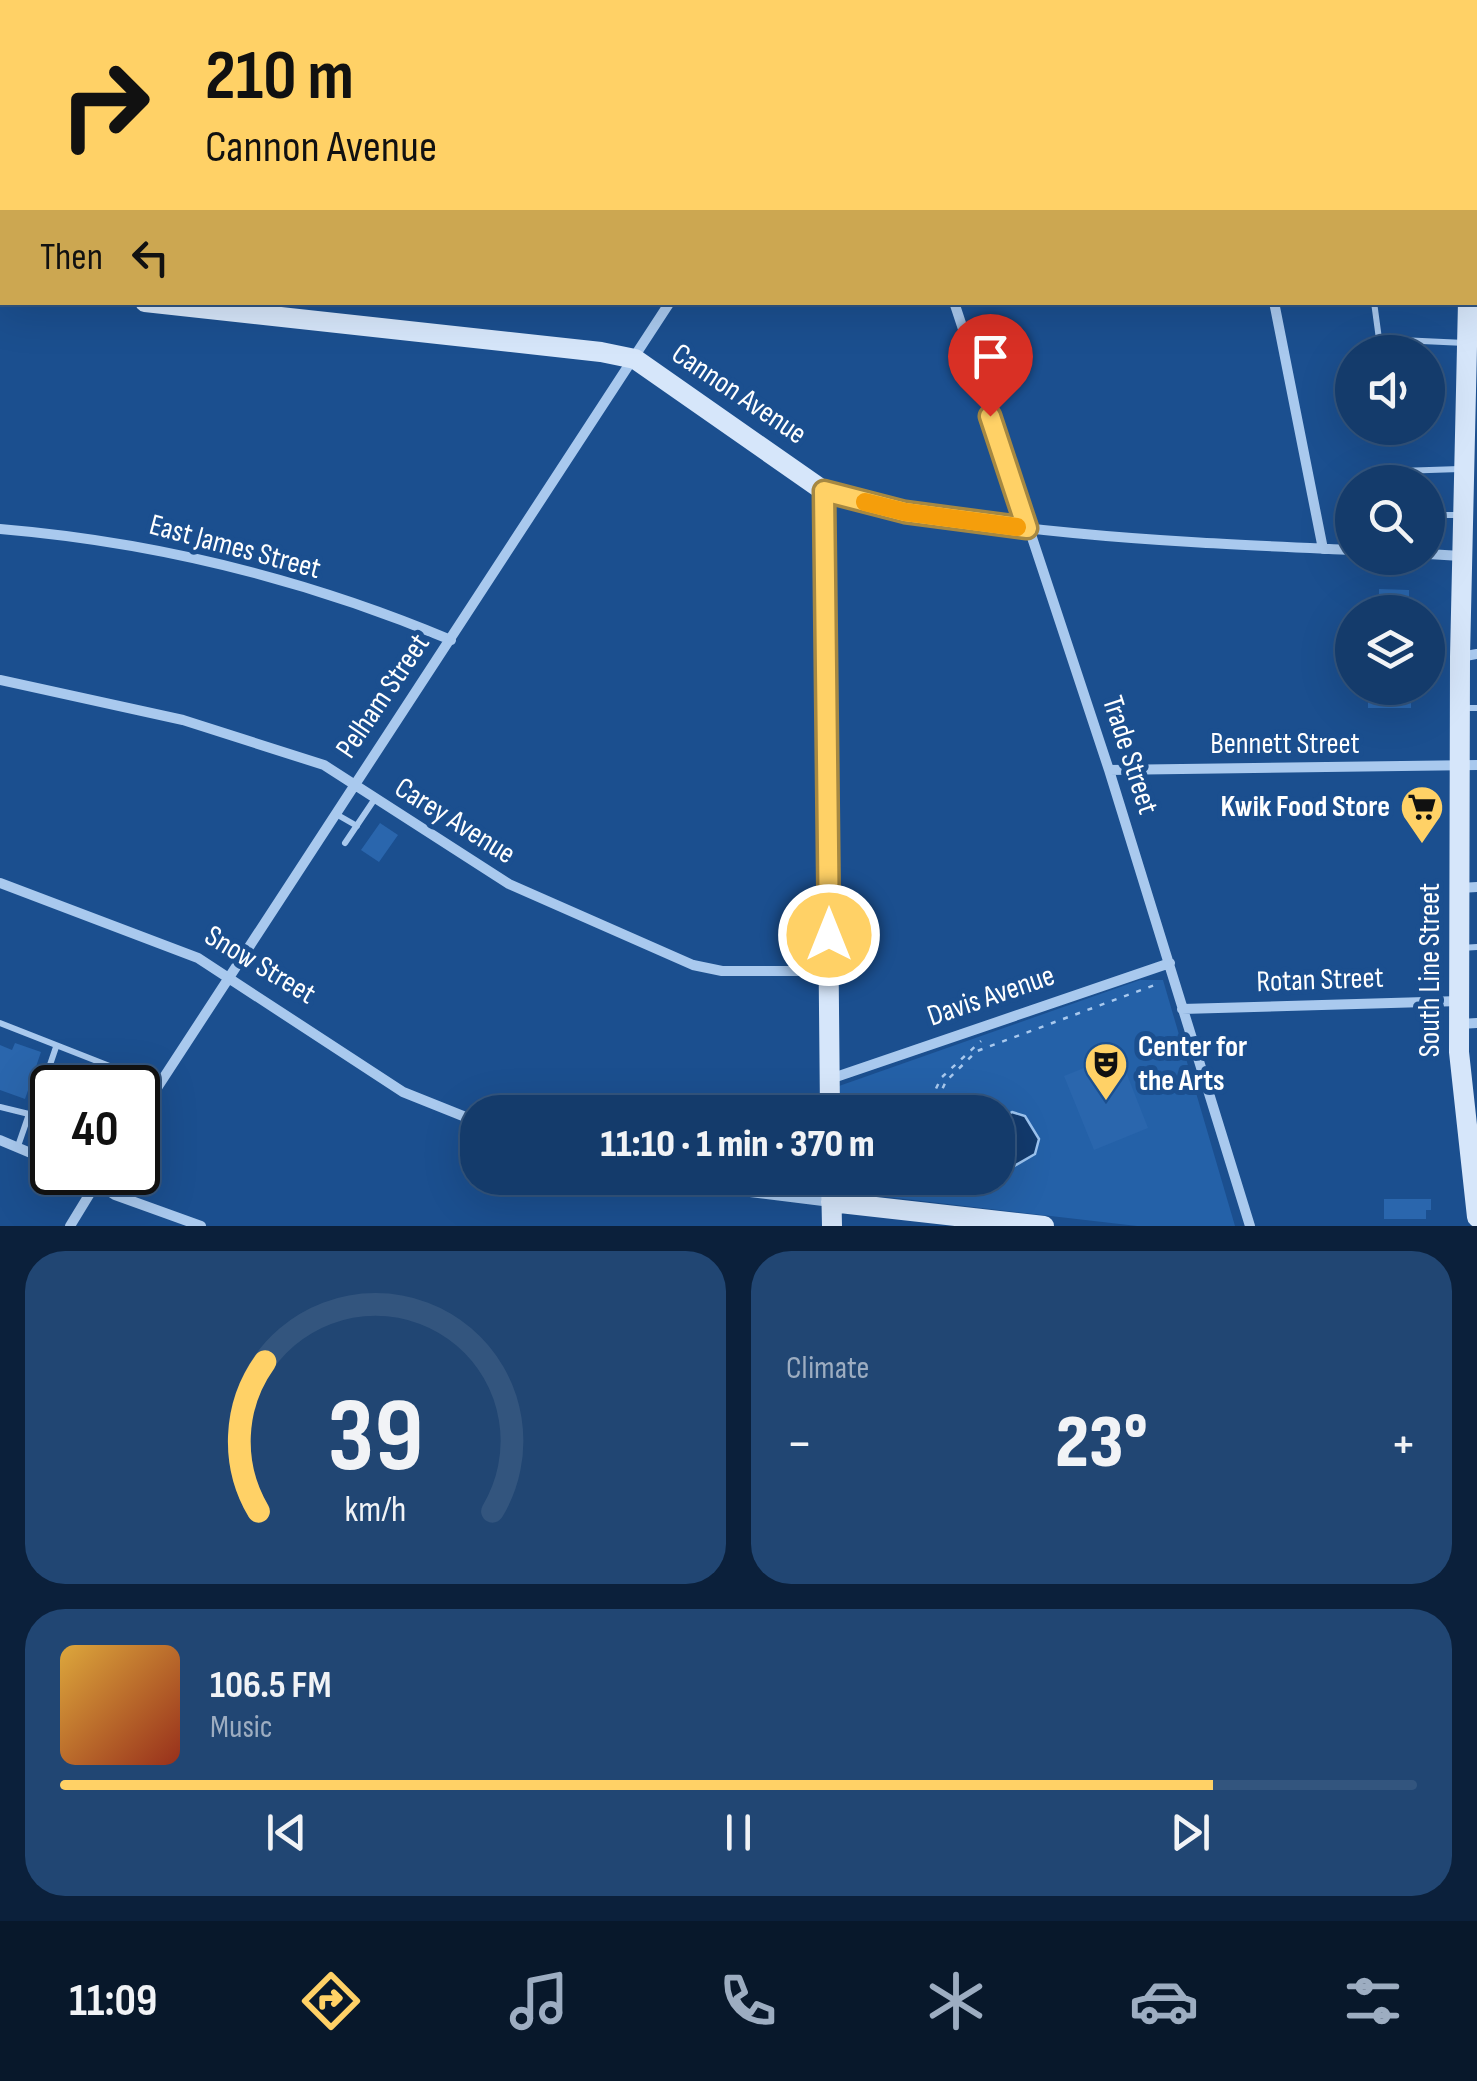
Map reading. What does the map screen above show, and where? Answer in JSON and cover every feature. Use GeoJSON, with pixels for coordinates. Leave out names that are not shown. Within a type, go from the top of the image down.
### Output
{"type":"FeatureCollection","features":[{"type":"Feature","properties":{"kind":"street","name":"Cannon Avenue"},"geometry":{"type":"LineString","coordinates":[[193,305],[601,352],[634,360],[824,491],[905,512],[1027,528],[1335,549]]}},
{"type":"Feature","properties":{"kind":"street","name":"Pelham Street"},"geometry":{"type":"LineString","coordinates":[[160,1082],[668,305]]}},
{"type":"Feature","properties":{"kind":"street","name":"Trade Street"},"geometry":{"type":"LineString","coordinates":[[955,305],[1109,770],[1250,1226]]}},
{"type":"Feature","properties":{"kind":"street"},"geometry":{"type":"LineString","coordinates":[[1275,305],[1323,549]]}},
{"type":"Feature","properties":{"kind":"street","name":"South Line Street"},"geometry":{"type":"LineString","coordinates":[[1468,305],[1473,344],[1466,469],[1468,947],[1460,1001],[1468,1024],[1477,1217]]}},
{"type":"Feature","properties":{"kind":"street"},"geometry":{"type":"LineString","coordinates":[[824,491],[830,1095]]}},
{"type":"Feature","properties":{"kind":"street","name":"East James Street"},"geometry":{"type":"LineString","coordinates":[[0,529],[108,540],[197,557],[451,640]]}},
{"type":"Feature","properties":{"kind":"street","name":"Carey Avenue"},"geometry":{"type":"LineString","coordinates":[[0,680],[184,720],[324,765],[508,884],[693,965],[722,971],[829,971]]}},
{"type":"Feature","properties":{"kind":"street","name":"Bennett Street"},"geometry":{"type":"LineString","coordinates":[[1109,770],[1470,766]]}},
{"type":"Feature","properties":{"kind":"street","name":"Snow Street"},"geometry":{"type":"LineString","coordinates":[[0,883],[198,958],[403,1092],[460,1115]]}},
{"type":"Feature","properties":{"kind":"street","name":"Davis Avenue"},"geometry":{"type":"LineString","coordinates":[[830,1079],[1170,963]]}},
{"type":"Feature","properties":{"kind":"street","name":"Rotan Street"},"geometry":{"type":"LineString","coordinates":[[1182,1009],[1460,1001]]}},
{"type":"Feature","properties":{"kind":"street"},"geometry":{"type":"LineString","coordinates":[[0,1140],[30,1153]]}},
{"type":"Feature","properties":{"kind":"street"},"geometry":{"type":"LineString","coordinates":[[70,1226],[89,1195]]}},
{"type":"Feature","properties":{"kind":"street"},"geometry":{"type":"LineString","coordinates":[[115,1195],[183,1223],[201,1226]]}},
{"type":"Feature","properties":{"kind":"street"},"geometry":{"type":"LineString","coordinates":[[775,1195],[1044,1226]]}},
{"type":"Feature","properties":{"kind":"street"},"geometry":{"type":"LineString","coordinates":[[832,1195],[832,1226]]}},
{"type":"Feature","properties":{"kind":"lane"},"geometry":{"type":"LineString","coordinates":[[1374,305],[1378,339],[1473,344]]}},
{"type":"Feature","properties":{"kind":"lane"},"geometry":{"type":"LineString","coordinates":[[1445,470],[1466,469]]}},
{"type":"Feature","properties":{"kind":"lane"},"geometry":{"type":"LineString","coordinates":[[346,843],[374,800]]}},
{"type":"Feature","properties":{"kind":"lane"},"geometry":{"type":"LineString","coordinates":[[335,813],[357,826]]}},
{"type":"Feature","properties":{"kind":"lane"},"geometry":{"type":"LineString","coordinates":[[0,1023],[104,1065]]}},
{"type":"Feature","properties":{"kind":"lane"},"geometry":{"type":"LineString","coordinates":[[50,1065],[56,1047]]}},
{"type":"Feature","properties":{"kind":"lane"},"geometry":{"type":"LineString","coordinates":[[0,1107],[28,1117]]}},
{"type":"Feature","properties":{"kind":"lane"},"geometry":{"type":"LineString","coordinates":[[18,1148],[30,1114]]}},
{"type":"Feature","properties":{"kind":"path"},"geometry":{"type":"LineString","coordinates":[[933,1092],[940,1093],[956,1068],[977,1052],[1160,983],[1022,1026]]}},
{"type":"Feature","properties":{"kind":"path"},"geometry":{"type":"LineString","coordinates":[[1115,995],[1117,1001]]}},
{"type":"Feature","properties":{"kind":"path"},"geometry":{"type":"LineString","coordinates":[[1075,1008],[1077,1015]]}},
{"type":"Feature","properties":{"kind":"path"},"geometry":{"type":"LineString","coordinates":[[1032,1022],[1035,1028]]}},
{"type":"Feature","properties":{"kind":"path"},"geometry":{"type":"LineString","coordinates":[[1008,1030],[1011,1037]]}},
{"type":"Feature","properties":{"kind":"path"},"geometry":{"type":"LineString","coordinates":[[932,1095],[954,1061],[988,1038]]}},
{"type":"Feature","properties":{"kind":"path"},"geometry":{"type":"LineString","coordinates":[[973,1046],[977,1052]]}},
{"type":"Feature","properties":{"kind":"shaded area"},"geometry":{"type":"Polygon","coordinates":[[[1140,980],[1163,980],[1235,1226],[1137,1226],[871,1195],[1015,1195],[1015,1095],[840,1095],[839,1086],[1140,980]]]}},
{"type":"Feature","properties":{"kind":"shaded area"},"geometry":{"type":"Polygon","coordinates":[[[1015,1113],[1025,1116],[1039,1139],[1035,1154],[1015,1166],[1015,1113]]]}},
{"type":"Feature","properties":{"kind":"building"},"geometry":{"type":"Polygon","coordinates":[[[1379,589],[1409,590],[1409,595],[1379,595],[1379,589]]]}},
{"type":"Feature","properties":{"kind":"building"},"geometry":{"type":"Polygon","coordinates":[[[1368,705],[1411,705],[1411,708],[1368,705]]]}},
{"type":"Feature","properties":{"kind":"building"},"geometry":{"type":"Polygon","coordinates":[[[380,823],[398,835],[379,862],[361,850],[380,823]]]}},
{"type":"Feature","properties":{"kind":"building"},"geometry":{"type":"Polygon","coordinates":[[[15,1043],[41,1052],[37,1065],[30,1065],[25,1099],[0,1090],[0,1045],[12,1050],[15,1043]]]}},
{"type":"Feature","properties":{"kind":"building","name":"Center for the Arts"},"geometry":{"type":"Polygon","coordinates":[[[1119,1054],[1148,1128],[1094,1150],[1064,1076],[1119,1054]]]}},
{"type":"Feature","properties":{"kind":"building"},"geometry":{"type":"Polygon","coordinates":[[[1384,1199],[1431,1199],[1431,1210],[1426,1210],[1426,1219],[1384,1219],[1384,1199]]]}},
{"type":"Feature","properties":{"kind":"slow traffic"},"geometry":{"type":"LineString","coordinates":[[865,502],[905,512],[1017,527]]}},
{"type":"Feature","properties":{"kind":"place","name":"Kwik Food Store"},"geometry":{"type":"Point","coordinates":[1422,845]}},
{"type":"Feature","properties":{"kind":"place","name":"Center for the Arts"},"geometry":{"type":"Point","coordinates":[1106,1102]}},
{"type":"Feature","properties":{"kind":"route"},"geometry":{"type":"LineString","coordinates":[[829,935],[824,491],[905,512],[1027,528],[990,416]]}}]}
